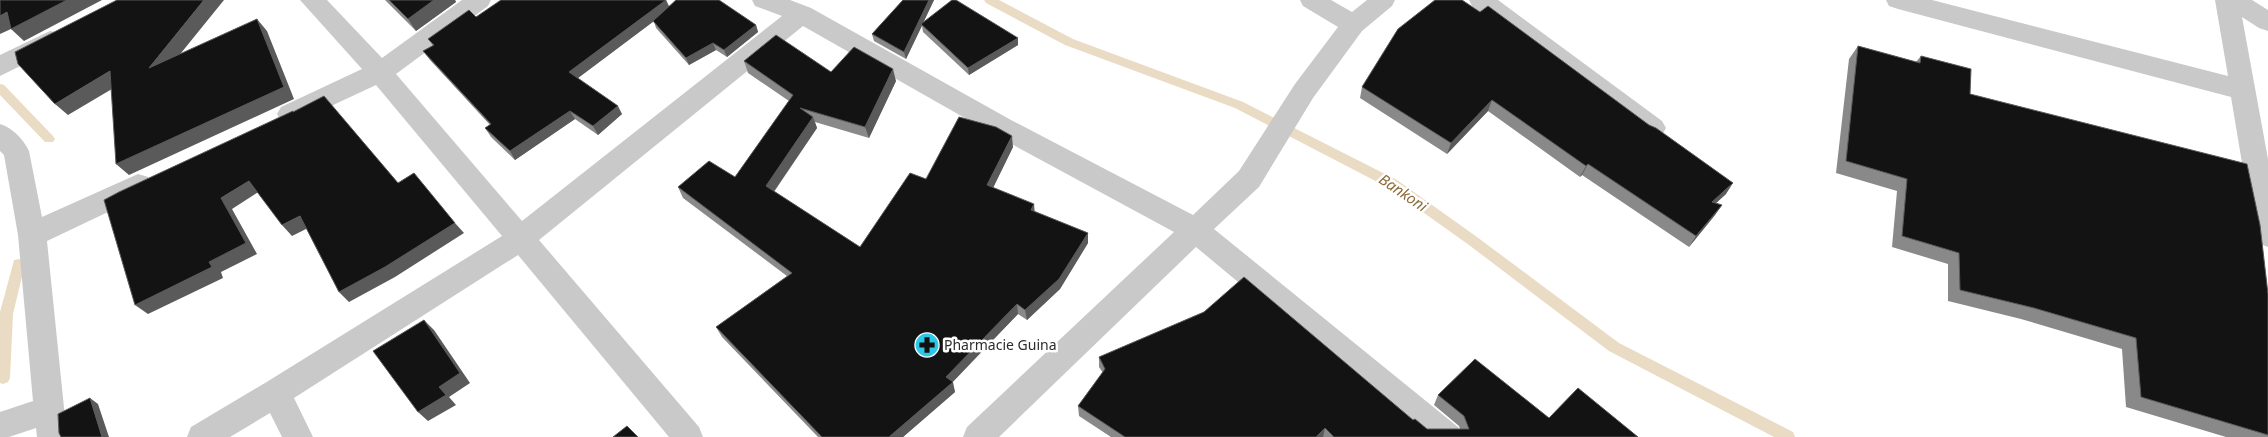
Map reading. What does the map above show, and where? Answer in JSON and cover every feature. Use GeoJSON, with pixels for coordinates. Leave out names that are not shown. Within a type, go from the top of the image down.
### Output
{"type":"FeatureCollection","features":[{"type":"Feature","properties":{"kind":"street"},"geometry":{"type":"LineString","coordinates":[[312,0],[380,72],[688,437]]}},
{"type":"Feature","properties":{"kind":"street"},"geometry":{"type":"LineString","coordinates":[[273,122],[380,72],[479,0]]}},
{"type":"Feature","properties":{"kind":"street"},"geometry":{"type":"LineString","coordinates":[[764,0],[802,14],[1002,127],[1195,230],[1447,437]]}},
{"type":"Feature","properties":{"kind":"street"},"geometry":{"type":"LineString","coordinates":[[1312,0],[1353,25]]}},
{"type":"Feature","properties":{"kind":"street"},"geometry":{"type":"LineString","coordinates":[[978,437],[1249,178],[1304,91],[1353,25],[1384,0]]}},
{"type":"Feature","properties":{"kind":"street"},"geometry":{"type":"LineString","coordinates":[[1481,0],[1653,128]]}},
{"type":"Feature","properties":{"kind":"street"},"geometry":{"type":"LineString","coordinates":[[1898,0],[2242,90]]}},
{"type":"Feature","properties":{"kind":"street"},"geometry":{"type":"LineString","coordinates":[[2226,0],[2268,235]]}},
{"type":"Feature","properties":{"kind":"street"},"geometry":{"type":"LineString","coordinates":[[2234,0],[2268,22]]}},
{"type":"Feature","properties":{"kind":"street"},"geometry":{"type":"LineString","coordinates":[[202,437],[276,393],[520,239],[802,14]]}},
{"type":"Feature","properties":{"kind":"street"},"geometry":{"type":"LineString","coordinates":[[0,66],[68,31]]}},
{"type":"Feature","properties":{"kind":"street"},"geometry":{"type":"LineString","coordinates":[[0,134],[16,151],[32,235],[51,423],[0,426]]}},
{"type":"Feature","properties":{"kind":"street"},"geometry":{"type":"LineString","coordinates":[[32,235],[157,177]]}},
{"type":"Feature","properties":{"kind":"street"},"geometry":{"type":"LineString","coordinates":[[276,393],[298,437]]}},
{"type":"Feature","properties":{"kind":"building"},"geometry":{"type":"Polygon","coordinates":[[[0,0],[67,0],[11,29],[7,12],[0,16],[0,0]]]}},
{"type":"Feature","properties":{"kind":"building"},"geometry":{"type":"Polygon","coordinates":[[[117,0],[204,0],[149,68],[257,19],[284,87],[116,164],[110,71],[55,104],[18,64],[15,52],[117,0]]]}},
{"type":"Feature","properties":{"kind":"building"},"geometry":{"type":"Polygon","coordinates":[[[389,0],[434,0],[408,19],[389,0]]]}},
{"type":"Feature","properties":{"kind":"building"},"geometry":{"type":"Polygon","coordinates":[[[501,0],[666,0],[569,72],[618,106],[593,126],[570,111],[510,151],[485,128],[491,124],[423,51],[434,45],[428,39],[469,10],[476,17],[501,0]]]}},
{"type":"Feature","properties":{"kind":"building"},"geometry":{"type":"Polygon","coordinates":[[[676,0],[719,0],[756,25],[724,50],[713,43],[686,58],[653,21],[676,0]]]}},
{"type":"Feature","properties":{"kind":"building"},"geometry":{"type":"Polygon","coordinates":[[[903,0],[929,0],[904,52],[872,34],[903,0]]]}},
{"type":"Feature","properties":{"kind":"building"},"geometry":{"type":"Polygon","coordinates":[[[952,0],[956,0],[1018,38],[968,68],[921,24],[952,0]]]}},
{"type":"Feature","properties":{"kind":"building"},"geometry":{"type":"Polygon","coordinates":[[[1435,0],[1462,0],[1480,12],[1488,6],[1649,125],[1656,128],[1733,183],[1712,202],[1722,205],[1696,236],[1588,164],[1586,166],[1492,100],[1451,143],[1362,87],[1398,29],[1435,0]]]}},
{"type":"Feature","properties":{"kind":"building"},"geometry":{"type":"Polygon","coordinates":[[[776,35],[831,72],[854,47],[893,69],[865,127],[800,108],[813,117],[766,186],[860,247],[910,173],[926,179],[959,117],[996,127],[1012,136],[987,185],[1034,204],[1031,210],[1088,233],[1059,279],[1025,310],[1017,304],[946,377],[953,382],[889,437],[822,437],[716,327],[792,273],[678,187],[709,161],[735,177],[793,95],[744,61],[776,35]]]}},
{"type":"Feature","properties":{"kind":"building"},"geometry":{"type":"Polygon","coordinates":[[[1858,46],[1920,63],[1921,56],[1971,69],[1970,94],[2247,164],[2260,225],[2268,294],[2268,435],[2141,397],[2136,338],[2034,308],[1960,290],[1959,253],[1902,236],[1907,179],[1846,161],[1858,46]]]}},
{"type":"Feature","properties":{"kind":"building"},"geometry":{"type":"Polygon","coordinates":[[[324,96],[398,183],[414,173],[455,223],[385,267],[339,292],[300,216],[282,225],[249,181],[221,198],[246,243],[209,262],[212,267],[135,305],[104,200],[324,96]]]}},
{"type":"Feature","properties":{"kind":"building"},"geometry":{"type":"Polygon","coordinates":[[[1244,277],[1413,420],[1415,419],[1427,429],[1469,429],[1464,416],[1438,395],[1475,359],[1549,418],[1578,388],[1638,437],[1334,437],[1325,428],[1316,437],[1125,437],[1078,406],[1105,369],[1099,357],[1204,312],[1244,277]]]}},
{"type":"Feature","properties":{"kind":"building"},"geometry":{"type":"Polygon","coordinates":[[[424,320],[460,373],[439,387],[446,395],[418,412],[373,351],[424,320]]]}},
{"type":"Feature","properties":{"kind":"building"},"geometry":{"type":"Polygon","coordinates":[[[90,398],[102,437],[61,437],[58,414],[90,398]]]}},
{"type":"Feature","properties":{"kind":"building"},"geometry":{"type":"Polygon","coordinates":[[[627,426],[638,437],[613,437],[627,426]]]}},
{"type":"Feature","properties":{"kind":"waterway","name":"Bankoni"},"geometry":{"type":"LineString","coordinates":[[990,0],[1069,42],[1239,105],[1393,184],[1473,241],[1614,347],[1788,437]]}},
{"type":"Feature","properties":{"kind":"waterway"},"geometry":{"type":"LineString","coordinates":[[0,88],[49,139]]}},
{"type":"Feature","properties":{"kind":"waterway"},"geometry":{"type":"LineString","coordinates":[[3,378],[6,314],[19,264]]}},
{"type":"Feature","properties":{"kind":"place","name":"Pharmacie Guina"},"geometry":{"type":"Point","coordinates":[927,345]}}]}
